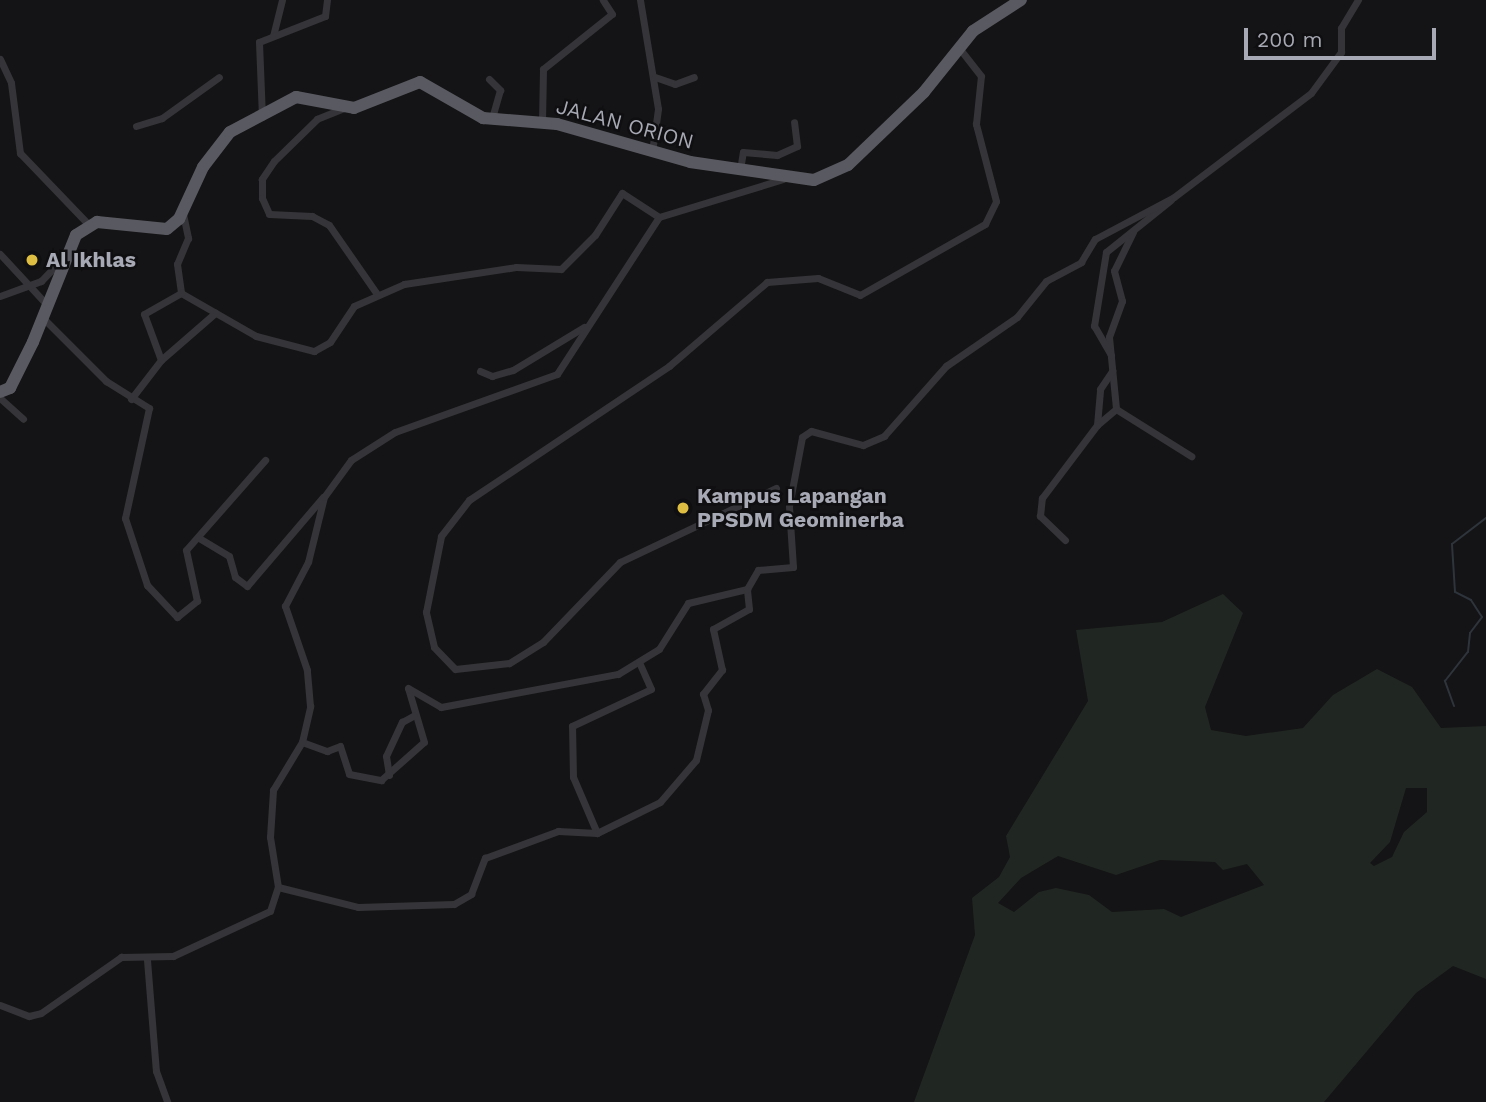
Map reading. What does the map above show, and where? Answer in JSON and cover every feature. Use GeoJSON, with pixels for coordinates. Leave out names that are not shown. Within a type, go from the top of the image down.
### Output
{"type":"FeatureCollection","features":[{"type":"Feature","properties":{"kind":"highway","name":"JALAN ORION"},"geometry":{"type":"LineString","coordinates":[[183,214],[217,146],[239,126],[262,117],[296,97],[344,108],[368,104],[410,81],[492,118],[542,122],[652,153],[783,179],[826,178],[848,165],[924,92],[958,46],[1021,0]]}},
{"type":"Feature","properties":{"kind":"highway"},"geometry":{"type":"LineString","coordinates":[[0,392],[10,388],[44,319],[64,257],[88,223],[156,232],[183,214]]}},
{"type":"Feature","properties":{"kind":"street"},"geometry":{"type":"LineString","coordinates":[[273,36],[282,0]]}},
{"type":"Feature","properties":{"kind":"street"},"geometry":{"type":"LineString","coordinates":[[262,117],[256,48],[273,36],[324,16],[327,0]]}},
{"type":"Feature","properties":{"kind":"street"},"geometry":{"type":"LineString","coordinates":[[542,122],[543,69],[612,14],[603,0]]}},
{"type":"Feature","properties":{"kind":"street"},"geometry":{"type":"LineString","coordinates":[[640,0],[655,77],[652,153]]}},
{"type":"Feature","properties":{"kind":"street"},"geometry":{"type":"LineString","coordinates":[[1111,356],[1094,326],[1104,281],[1106,252],[1311,93],[1341,52],[1341,28],[1358,0]]}},
{"type":"Feature","properties":{"kind":"street"},"geometry":{"type":"LineString","coordinates":[[776,488],[620,562],[537,647],[509,663],[454,669],[434,647],[426,612],[441,536],[469,500],[669,366],[767,282],[818,278],[860,295],[985,224],[996,201],[976,124],[981,76],[958,46]]}},
{"type":"Feature","properties":{"kind":"street"},"geometry":{"type":"LineString","coordinates":[[0,59],[11,83],[20,153],[88,223]]}},
{"type":"Feature","properties":{"kind":"street"},"geometry":{"type":"LineString","coordinates":[[136,126],[162,118],[219,77]]}},
{"type":"Feature","properties":{"kind":"street"},"geometry":{"type":"LineString","coordinates":[[655,77],[676,84],[694,77]]}},
{"type":"Feature","properties":{"kind":"street"},"geometry":{"type":"LineString","coordinates":[[489,79],[500,90],[492,118]]}},
{"type":"Feature","properties":{"kind":"street"},"geometry":{"type":"LineString","coordinates":[[344,108],[317,119],[274,162],[262,179],[262,198],[269,214],[312,216],[329,225],[377,294]]}},
{"type":"Feature","properties":{"kind":"street"},"geometry":{"type":"LineString","coordinates":[[740,170],[743,152],[777,155],[797,146],[794,122]]}},
{"type":"Feature","properties":{"kind":"street"},"geometry":{"type":"LineString","coordinates":[[199,538],[229,556],[234,577],[247,586],[324,497],[351,460],[395,432],[557,374],[584,326],[659,217],[783,179]]}},
{"type":"Feature","properties":{"kind":"street"},"geometry":{"type":"LineString","coordinates":[[181,293],[256,336],[314,351],[330,342],[340,319],[377,294],[516,267],[561,269],[595,234],[622,193],[659,217]]}},
{"type":"Feature","properties":{"kind":"street"},"geometry":{"type":"LineString","coordinates":[[302,742],[327,751],[340,746],[354,777],[389,775],[424,742],[413,716],[408,688],[441,707],[550,690],[639,662],[659,649],[688,603],[747,589],[765,567],[793,567],[789,506],[805,433],[876,442],[946,366],[1017,317],[1046,281],[1080,262],[1095,239],[1174,197]]}},
{"type":"Feature","properties":{"kind":"street"},"geometry":{"type":"LineString","coordinates":[[181,293],[177,264],[188,238],[183,214]]}},
{"type":"Feature","properties":{"kind":"street"},"geometry":{"type":"LineString","coordinates":[[1116,409],[1109,337],[1121,311],[1115,260],[1133,232]]}},
{"type":"Feature","properties":{"kind":"street"},"geometry":{"type":"LineString","coordinates":[[0,254],[26,289],[47,305]]}},
{"type":"Feature","properties":{"kind":"street"},"geometry":{"type":"LineString","coordinates":[[0,296],[26,289],[64,257]]}},
{"type":"Feature","properties":{"kind":"street"},"geometry":{"type":"LineString","coordinates":[[1104,281],[1120,295]]}},
{"type":"Feature","properties":{"kind":"street"},"geometry":{"type":"LineString","coordinates":[[161,360],[144,314],[181,293]]}},
{"type":"Feature","properties":{"kind":"street"},"geometry":{"type":"LineString","coordinates":[[131,399],[161,360],[215,313]]}},
{"type":"Feature","properties":{"kind":"street"},"geometry":{"type":"LineString","coordinates":[[44,319],[150,414],[127,487],[128,534],[147,585],[177,617],[197,601],[183,558],[265,460]]}},
{"type":"Feature","properties":{"kind":"street"},"geometry":{"type":"LineString","coordinates":[[480,371],[492,376],[513,370],[584,326]]}},
{"type":"Feature","properties":{"kind":"street"},"geometry":{"type":"LineString","coordinates":[[1097,425],[1100,389],[1112,371]]}},
{"type":"Feature","properties":{"kind":"street"},"geometry":{"type":"LineString","coordinates":[[0,398],[23,419]]}},
{"type":"Feature","properties":{"kind":"street"},"geometry":{"type":"LineString","coordinates":[[1065,540],[1042,520],[1042,498],[1097,425],[1116,409]]}},
{"type":"Feature","properties":{"kind":"street"},"geometry":{"type":"LineString","coordinates":[[1116,409],[1191,456]]}},
{"type":"Feature","properties":{"kind":"street"},"geometry":{"type":"LineString","coordinates":[[0,1004],[29,1016],[40,1013],[121,957],[147,960],[258,919],[276,901],[278,887],[270,837],[273,790],[302,742],[310,680],[285,606],[308,562],[324,497]]}},
{"type":"Feature","properties":{"kind":"street"},"geometry":{"type":"LineString","coordinates":[[278,887],[359,907],[454,904],[471,894],[485,858],[558,831],[597,833],[638,818],[693,768],[708,710],[703,694],[722,670],[713,629],[749,609],[747,589]]}},
{"type":"Feature","properties":{"kind":"street"},"geometry":{"type":"LineString","coordinates":[[597,833],[573,777],[572,726],[652,689],[639,662]]}},
{"type":"Feature","properties":{"kind":"street"},"geometry":{"type":"LineString","coordinates":[[389,775],[386,756],[402,722],[413,716]]}},
{"type":"Feature","properties":{"kind":"street"},"geometry":{"type":"LineString","coordinates":[[147,960],[156,1071],[167,1102]]}},
{"type":"Feature","properties":{"kind":"shaded area"},"geometry":{"type":"Polygon","coordinates":[[[1223,594],[1243,613],[1205,707],[1211,730],[1246,736],[1303,728],[1333,695],[1377,669],[1412,687],[1441,728],[1486,726],[1486,979],[1453,966],[1416,993],[1324,1102],[914,1102],[975,935],[972,898],[999,877],[1010,857],[1006,836],[1088,701],[1076,630],[1162,622],[1223,594]],[[1406,788],[1390,842],[1370,863],[1374,866],[1392,857],[1404,832],[1427,812],[1427,788],[1406,788]],[[1058,856],[1021,878],[998,903],[1014,912],[1039,892],[1056,888],[1089,895],[1112,912],[1164,909],[1181,917],[1264,885],[1247,864],[1223,870],[1215,862],[1160,860],[1116,875],[1058,856]]]}},
{"type":"Feature","properties":{"kind":"waterway"},"geometry":{"type":"LineString","coordinates":[[1454,706],[1445,681],[1468,652],[1470,633],[1482,617],[1471,600],[1455,592],[1452,544],[1486,518]]}},
{"type":"Feature","properties":{"kind":"place","name":"Al Ikhlas"},"geometry":{"type":"Point","coordinates":[32,260]}},
{"type":"Feature","properties":{"kind":"place","name":"Kampus Lapangan PPSDM Geominerba"},"geometry":{"type":"Point","coordinates":[683,508]}}]}
